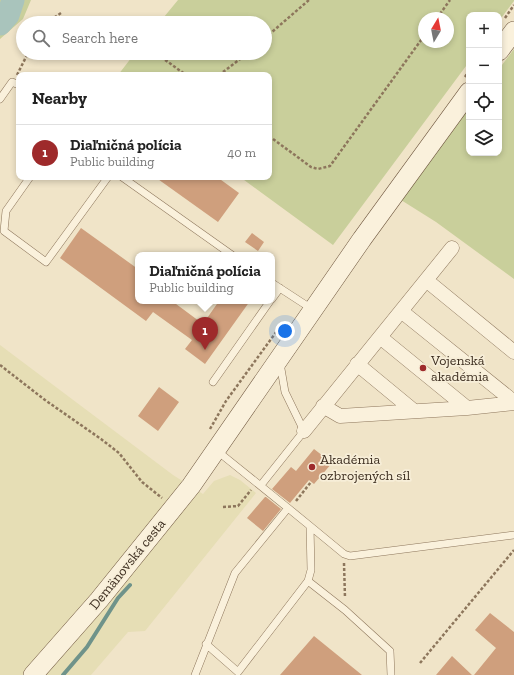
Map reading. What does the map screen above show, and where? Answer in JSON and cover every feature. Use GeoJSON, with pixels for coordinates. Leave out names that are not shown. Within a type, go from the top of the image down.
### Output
{"type":"FeatureCollection","features":[{"type":"Feature","properties":{"kind":"main road"},"geometry":{"type":"LineString","coordinates":[[501,48],[514,31]]}},
{"type":"Feature","properties":{"kind":"main road","name":"Demänovská cesta"},"geometry":{"type":"LineString","coordinates":[[33,675],[99,600],[191,486],[362,238],[466,96]]}},
{"type":"Feature","properties":{"kind":"street"},"geometry":{"type":"LineString","coordinates":[[304,430],[452,248]]}},
{"type":"Feature","properties":{"kind":"street"},"geometry":{"type":"LineString","coordinates":[[426,280],[514,352]]}},
{"type":"Feature","properties":{"kind":"street"},"geometry":{"type":"LineString","coordinates":[[401,311],[510,398]]}},
{"type":"Feature","properties":{"kind":"street"},"geometry":{"type":"LineString","coordinates":[[380,337],[467,408]]}},
{"type":"Feature","properties":{"kind":"street"},"geometry":{"type":"LineString","coordinates":[[357,364],[414,412]]}},
{"type":"Feature","properties":{"kind":"street"},"geometry":{"type":"LineString","coordinates":[[323,406],[340,416],[467,408],[510,398]]}},
{"type":"Feature","properties":{"kind":"lane"},"geometry":{"type":"LineString","coordinates":[[0,99],[16,84]]}},
{"type":"Feature","properties":{"kind":"lane"},"geometry":{"type":"LineString","coordinates":[[28,180],[3,210],[4,231],[46,262],[106,180]]}},
{"type":"Feature","properties":{"kind":"lane"},"geometry":{"type":"LineString","coordinates":[[126,180],[228,252]]}},
{"type":"Feature","properties":{"kind":"lane"},"geometry":{"type":"LineString","coordinates":[[275,285],[312,310]]}},
{"type":"Feature","properties":{"kind":"lane"},"geometry":{"type":"LineString","coordinates":[[275,295],[280,288]]}},
{"type":"Feature","properties":{"kind":"lane"},"geometry":{"type":"LineString","coordinates":[[213,382],[268,304]]}},
{"type":"Feature","properties":{"kind":"lane"},"geometry":{"type":"LineString","coordinates":[[259,483],[304,430],[285,392],[279,358]]}},
{"type":"Feature","properties":{"kind":"lane"},"geometry":{"type":"LineString","coordinates":[[216,450],[259,483],[344,554],[350,556],[514,535]]}},
{"type":"Feature","properties":{"kind":"lane"},"geometry":{"type":"LineString","coordinates":[[195,675],[235,573],[288,508]]}},
{"type":"Feature","properties":{"kind":"lane"},"geometry":{"type":"LineString","coordinates":[[206,644],[238,672],[308,581],[311,570],[310,526]]}},
{"type":"Feature","properties":{"kind":"lane"},"geometry":{"type":"LineString","coordinates":[[308,581],[345,610],[390,651],[391,675]]}},
{"type":"Feature","properties":{"kind":"path"},"geometry":{"type":"LineString","coordinates":[[272,32],[309,0]]}},
{"type":"Feature","properties":{"kind":"path"},"geometry":{"type":"LineString","coordinates":[[441,12],[450,0]]}},
{"type":"Feature","properties":{"kind":"path"},"geometry":{"type":"LineString","coordinates":[[56,16],[61,13]]}},
{"type":"Feature","properties":{"kind":"path"},"geometry":{"type":"LineString","coordinates":[[272,138],[311,167],[318,169],[330,166],[418,44]]}},
{"type":"Feature","properties":{"kind":"path"},"geometry":{"type":"LineString","coordinates":[[21,72],[25,60]]}},
{"type":"Feature","properties":{"kind":"path"},"geometry":{"type":"LineString","coordinates":[[165,60],[182,72]]}},
{"type":"Feature","properties":{"kind":"path"},"geometry":{"type":"LineString","coordinates":[[223,72],[239,60]]}},
{"type":"Feature","properties":{"kind":"path"},"geometry":{"type":"LineString","coordinates":[[0,365],[45,400],[101,439],[119,454],[142,482],[157,495],[174,506]]}},
{"type":"Feature","properties":{"kind":"path"},"geometry":{"type":"LineString","coordinates":[[301,506],[295,501],[311,482]]}},
{"type":"Feature","properties":{"kind":"path"},"geometry":{"type":"LineString","coordinates":[[223,507],[238,506],[259,483]]}},
{"type":"Feature","properties":{"kind":"path"},"geometry":{"type":"LineString","coordinates":[[420,663],[514,550]]}},
{"type":"Feature","properties":{"kind":"path"},"geometry":{"type":"LineString","coordinates":[[344,554],[345,610]]}},
{"type":"Feature","properties":{"kind":"shaded area"},"geometry":{"type":"Polygon","coordinates":[[[0,345],[173,475],[203,494],[214,481],[230,475],[240,480],[256,493],[145,631],[128,632],[91,675],[0,675],[0,345]]]}},
{"type":"Feature","properties":{"kind":"green space"},"geometry":{"type":"Polygon","coordinates":[[[0,0],[31,0],[24,16],[16,16],[16,25],[0,39],[0,0]]]}},
{"type":"Feature","properties":{"kind":"green space"},"geometry":{"type":"Polygon","coordinates":[[[178,0],[514,0],[502,17],[502,12],[466,12],[466,66],[333,245],[244,180],[272,180],[272,72],[120,72],[130,60],[272,60],[272,16],[165,16],[178,0]]]}},
{"type":"Feature","properties":{"kind":"green space"},"geometry":{"type":"Polygon","coordinates":[[[514,49],[514,279],[436,222],[401,200],[466,112],[466,156],[502,156],[502,65],[514,49]]]}},
{"type":"Feature","properties":{"kind":"building"},"geometry":{"type":"Polygon","coordinates":[[[159,180],[221,180],[239,193],[218,222],[159,180]]]}},
{"type":"Feature","properties":{"kind":"building"},"geometry":{"type":"Polygon","coordinates":[[[81,228],[135,267],[135,304],[176,304],[203,324],[217,304],[248,304],[205,364],[185,349],[192,340],[153,312],[146,321],[60,258],[81,228]]]}},
{"type":"Feature","properties":{"kind":"building"},"geometry":{"type":"Polygon","coordinates":[[[252,233],[264,242],[258,251],[245,242],[252,233]]]}},
{"type":"Feature","properties":{"kind":"building"},"geometry":{"type":"Polygon","coordinates":[[[159,387],[179,402],[158,431],[138,416],[159,387]]]}},
{"type":"Feature","properties":{"kind":"building"},"geometry":{"type":"Polygon","coordinates":[[[314,449],[332,463],[314,484],[309,480],[290,503],[272,489],[291,467],[296,471],[314,449]]]}},
{"type":"Feature","properties":{"kind":"building"},"geometry":{"type":"Polygon","coordinates":[[[265,497],[281,509],[263,531],[247,518],[265,497]]]}},
{"type":"Feature","properties":{"kind":"building"},"geometry":{"type":"Polygon","coordinates":[[[490,613],[514,632],[514,675],[474,675],[496,648],[475,630],[490,613]]]}},
{"type":"Feature","properties":{"kind":"building"},"geometry":{"type":"Polygon","coordinates":[[[314,636],[362,675],[280,675],[314,636]]]}},
{"type":"Feature","properties":{"kind":"building"},"geometry":{"type":"Polygon","coordinates":[[[452,656],[472,675],[436,675],[452,656]]]}},
{"type":"Feature","properties":{"kind":"waterway"},"geometry":{"type":"LineString","coordinates":[[0,24],[8,15],[13,0]]}},
{"type":"Feature","properties":{"kind":"waterway"},"geometry":{"type":"LineString","coordinates":[[63,675],[87,647],[118,598],[130,585]]}},
{"type":"Feature","properties":{"kind":"place","name":"Diaľničná polícia"},"geometry":{"type":"Point","coordinates":[205,350]}},
{"type":"Feature","properties":{"kind":"place","name":"Vojenská akadémia"},"geometry":{"type":"Point","coordinates":[423,368]}},
{"type":"Feature","properties":{"kind":"place","name":"Akadémia ozbrojených síl"},"geometry":{"type":"Point","coordinates":[312,467]}}]}
